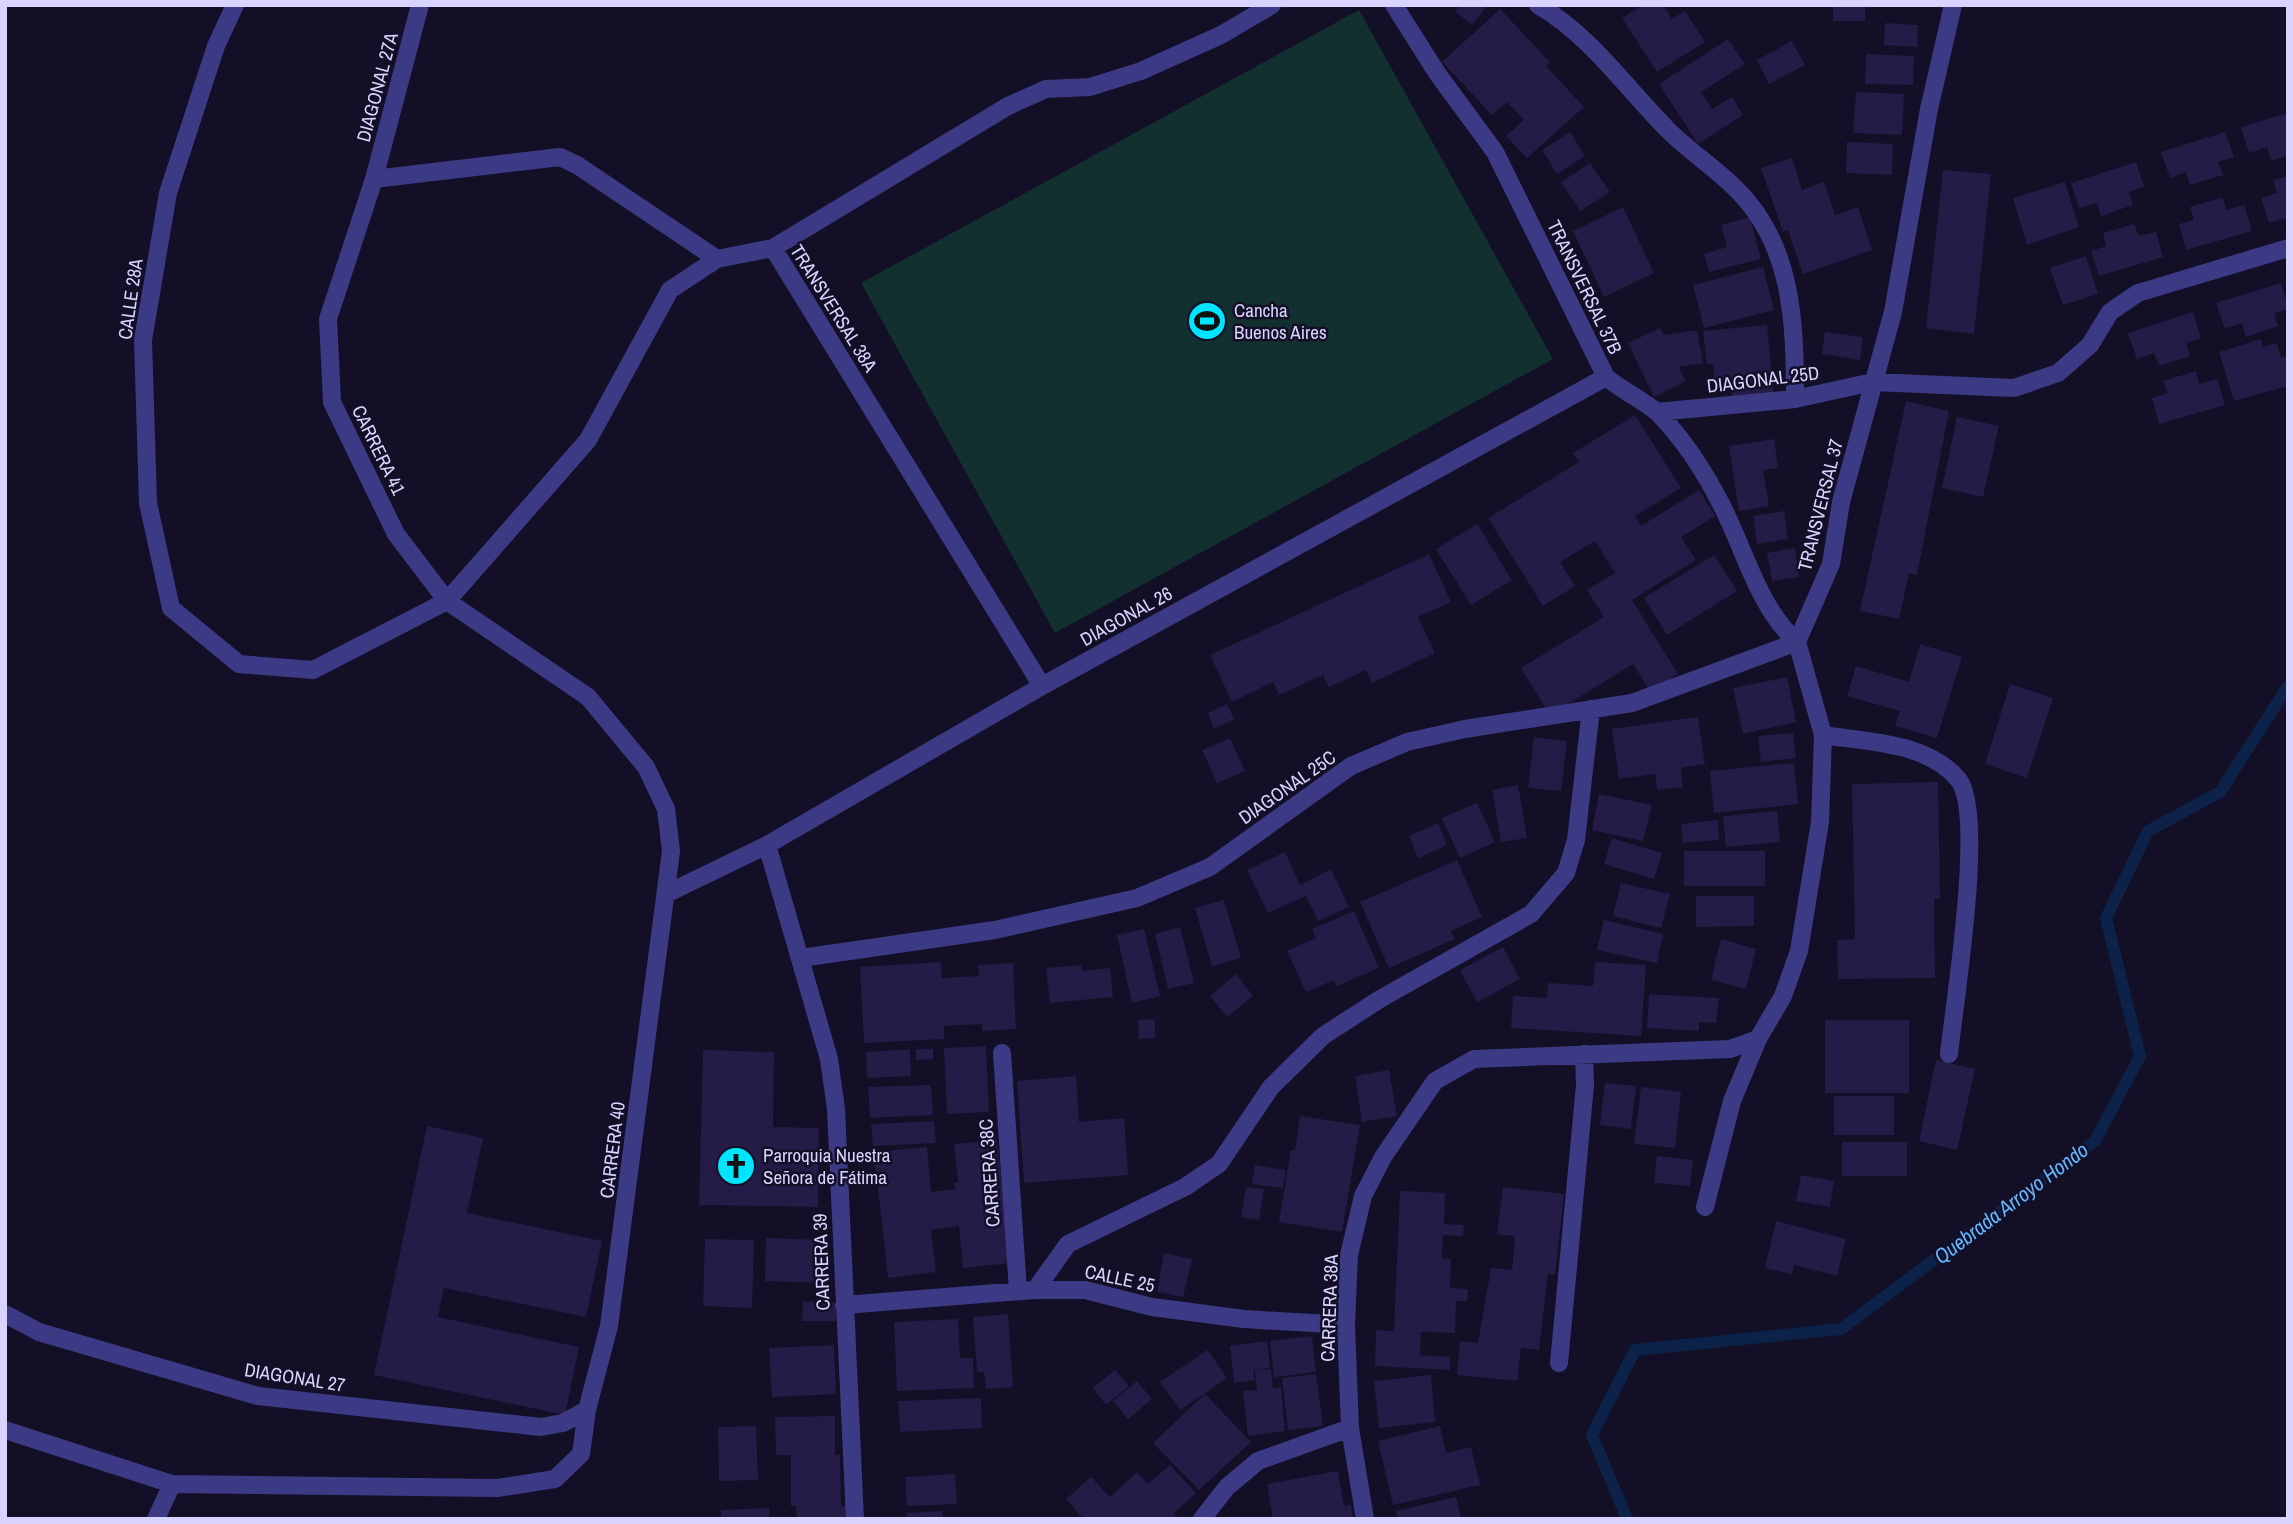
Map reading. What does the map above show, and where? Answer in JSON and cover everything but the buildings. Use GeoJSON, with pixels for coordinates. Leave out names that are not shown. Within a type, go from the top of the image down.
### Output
{"type":"FeatureCollection","features":[{"type":"Feature","properties":{"kind":"street","name":"CALLE 28A"},"geometry":{"type":"LineString","coordinates":[[235,5],[216,46],[168,193],[143,340],[148,503],[171,608],[239,664],[313,670],[447,601]]}},
{"type":"Feature","properties":{"kind":"street","name":"DIAGONAL 27A"},"geometry":{"type":"LineString","coordinates":[[374,179],[420,5]]}},
{"type":"Feature","properties":{"kind":"street"},"geometry":{"type":"LineString","coordinates":[[773,248],[1008,106],[1046,89],[1090,87],[1141,71],[1221,35],[1272,5]]}},
{"type":"Feature","properties":{"kind":"street","name":"TRANSVERSAL 37B"},"geometry":{"type":"LineString","coordinates":[[1394,5],[1437,73],[1495,152],[1606,377],[1628,395],[1657,412],[1699,466],[1721,503],[1757,585],[1779,626],[1797,642]]}},
{"type":"Feature","properties":{"kind":"street"},"geometry":{"type":"LineString","coordinates":[[1538,5],[1601,56],[1669,131],[1735,187],[1767,228],[1783,264],[1795,332],[1795,399]]}},
{"type":"Feature","properties":{"kind":"street","name":"TRANSVERSAL 37"},"geometry":{"type":"LineString","coordinates":[[1797,642],[1831,564],[1841,502],[1893,312],[1929,110],[1953,5]]}},
{"type":"Feature","properties":{"kind":"street"},"geometry":{"type":"LineString","coordinates":[[374,179],[560,157],[577,165],[717,259],[670,290],[588,440],[447,601]]}},
{"type":"Feature","properties":{"kind":"street","name":"CARRERA 41"},"geometry":{"type":"LineString","coordinates":[[374,179],[328,318],[332,402],[396,534],[447,601],[588,698],[646,767],[666,809],[671,851],[668,894]]}},
{"type":"Feature","properties":{"kind":"street","name":"TRANSVERSAL 38A"},"geometry":{"type":"LineString","coordinates":[[717,259],[773,248],[1042,686]]}},
{"type":"Feature","properties":{"kind":"street","name":"DIAGONAL 25D"},"geometry":{"type":"LineString","coordinates":[[1657,412],[1795,399],[1873,382],[2014,388],[2058,373],[2090,345],[2110,312],[2138,293],[2288,248]]}},
{"type":"Feature","properties":{"kind":"street","name":"DIAGONAL 26"},"geometry":{"type":"LineString","coordinates":[[668,894],[767,845],[1042,686],[1606,377]]}},
{"type":"Feature","properties":{"kind":"street"},"geometry":{"type":"LineString","coordinates":[[1705,1207],[1732,1101],[1758,1039],[1783,996],[1799,951],[1820,822],[1823,735],[1797,642]]}},
{"type":"Feature","properties":{"kind":"street","name":"DIAGONAL 25C"},"geometry":{"type":"LineString","coordinates":[[801,958],[995,930],[1137,898],[1210,867],[1352,766],[1407,742],[1465,729],[1632,703],[1797,642]]}},
{"type":"Feature","properties":{"kind":"street"},"geometry":{"type":"LineString","coordinates":[[1026,1290],[1068,1244],[1185,1188],[1219,1164],[1271,1087],[1323,1036],[1380,999],[1531,914],[1566,873],[1570,862],[1576,840],[1591,709]]}},
{"type":"Feature","properties":{"kind":"street"},"geometry":{"type":"LineString","coordinates":[[1823,735],[1902,747],[1942,764],[1959,780],[1970,810],[1966,894],[1948,1054]]}},
{"type":"Feature","properties":{"kind":"street","name":"CARRERA 39"},"geometry":{"type":"LineString","coordinates":[[767,845],[829,1059],[836,1110],[855,1519]]}},
{"type":"Feature","properties":{"kind":"street","name":"CARRERA 40"},"geometry":{"type":"LineString","coordinates":[[5,1430],[173,1484],[497,1488],[555,1479],[581,1454],[587,1410],[609,1325],[668,894]]}},
{"type":"Feature","properties":{"kind":"street"},"geometry":{"type":"LineString","coordinates":[[1559,1363],[1585,1085],[1584,1054],[1730,1049],[1758,1039]]}},
{"type":"Feature","properties":{"kind":"street","name":"CARRERA 38C"},"geometry":{"type":"LineString","coordinates":[[1002,1053],[1026,1290]]}},
{"type":"Feature","properties":{"kind":"street","name":"CARRERA 38A"},"geometry":{"type":"LineString","coordinates":[[1365,1519],[1350,1428],[1346,1325],[1349,1255],[1363,1196],[1383,1157],[1435,1080],[1474,1059],[1584,1054]]}},
{"type":"Feature","properties":{"kind":"street","name":"CALLE 25"},"geometry":{"type":"LineString","coordinates":[[844,1306],[1026,1290],[1085,1290],[1152,1307],[1244,1319],[1346,1325]]}},
{"type":"Feature","properties":{"kind":"street","name":"DIAGONAL 27"},"geometry":{"type":"LineString","coordinates":[[5,1314],[39,1332],[258,1396],[541,1427],[563,1423],[587,1410]]}},
{"type":"Feature","properties":{"kind":"street"},"geometry":{"type":"LineString","coordinates":[[1202,1519],[1227,1487],[1258,1461],[1350,1428]]}},
{"type":"Feature","properties":{"kind":"street"},"geometry":{"type":"LineString","coordinates":[[156,1519],[173,1484]]}},
{"type":"Feature","properties":{"kind":"green space","name":"Cancha Buenos Aires"},"geometry":{"type":"Polygon","coordinates":[[[1359,10],[1553,359],[1055,633],[861,283],[1359,10]]]}},
{"type":"Feature","properties":{"kind":"waterway","name":"Quebrada Arroyo Hondo"},"geometry":{"type":"LineString","coordinates":[[1627,1519],[1592,1435],[1635,1350],[1841,1329],[2095,1141],[2140,1056],[2106,918],[2148,831],[2220,792],[2288,686]]}},
{"type":"Feature","properties":{"kind":"place","name":"Cancha Buenos Aires"},"geometry":{"type":"Point","coordinates":[1207,321]}},
{"type":"Feature","properties":{"kind":"place","name":"Parroquia Nuestra Señora de Fátima"},"geometry":{"type":"Point","coordinates":[736,1166]}}]}
